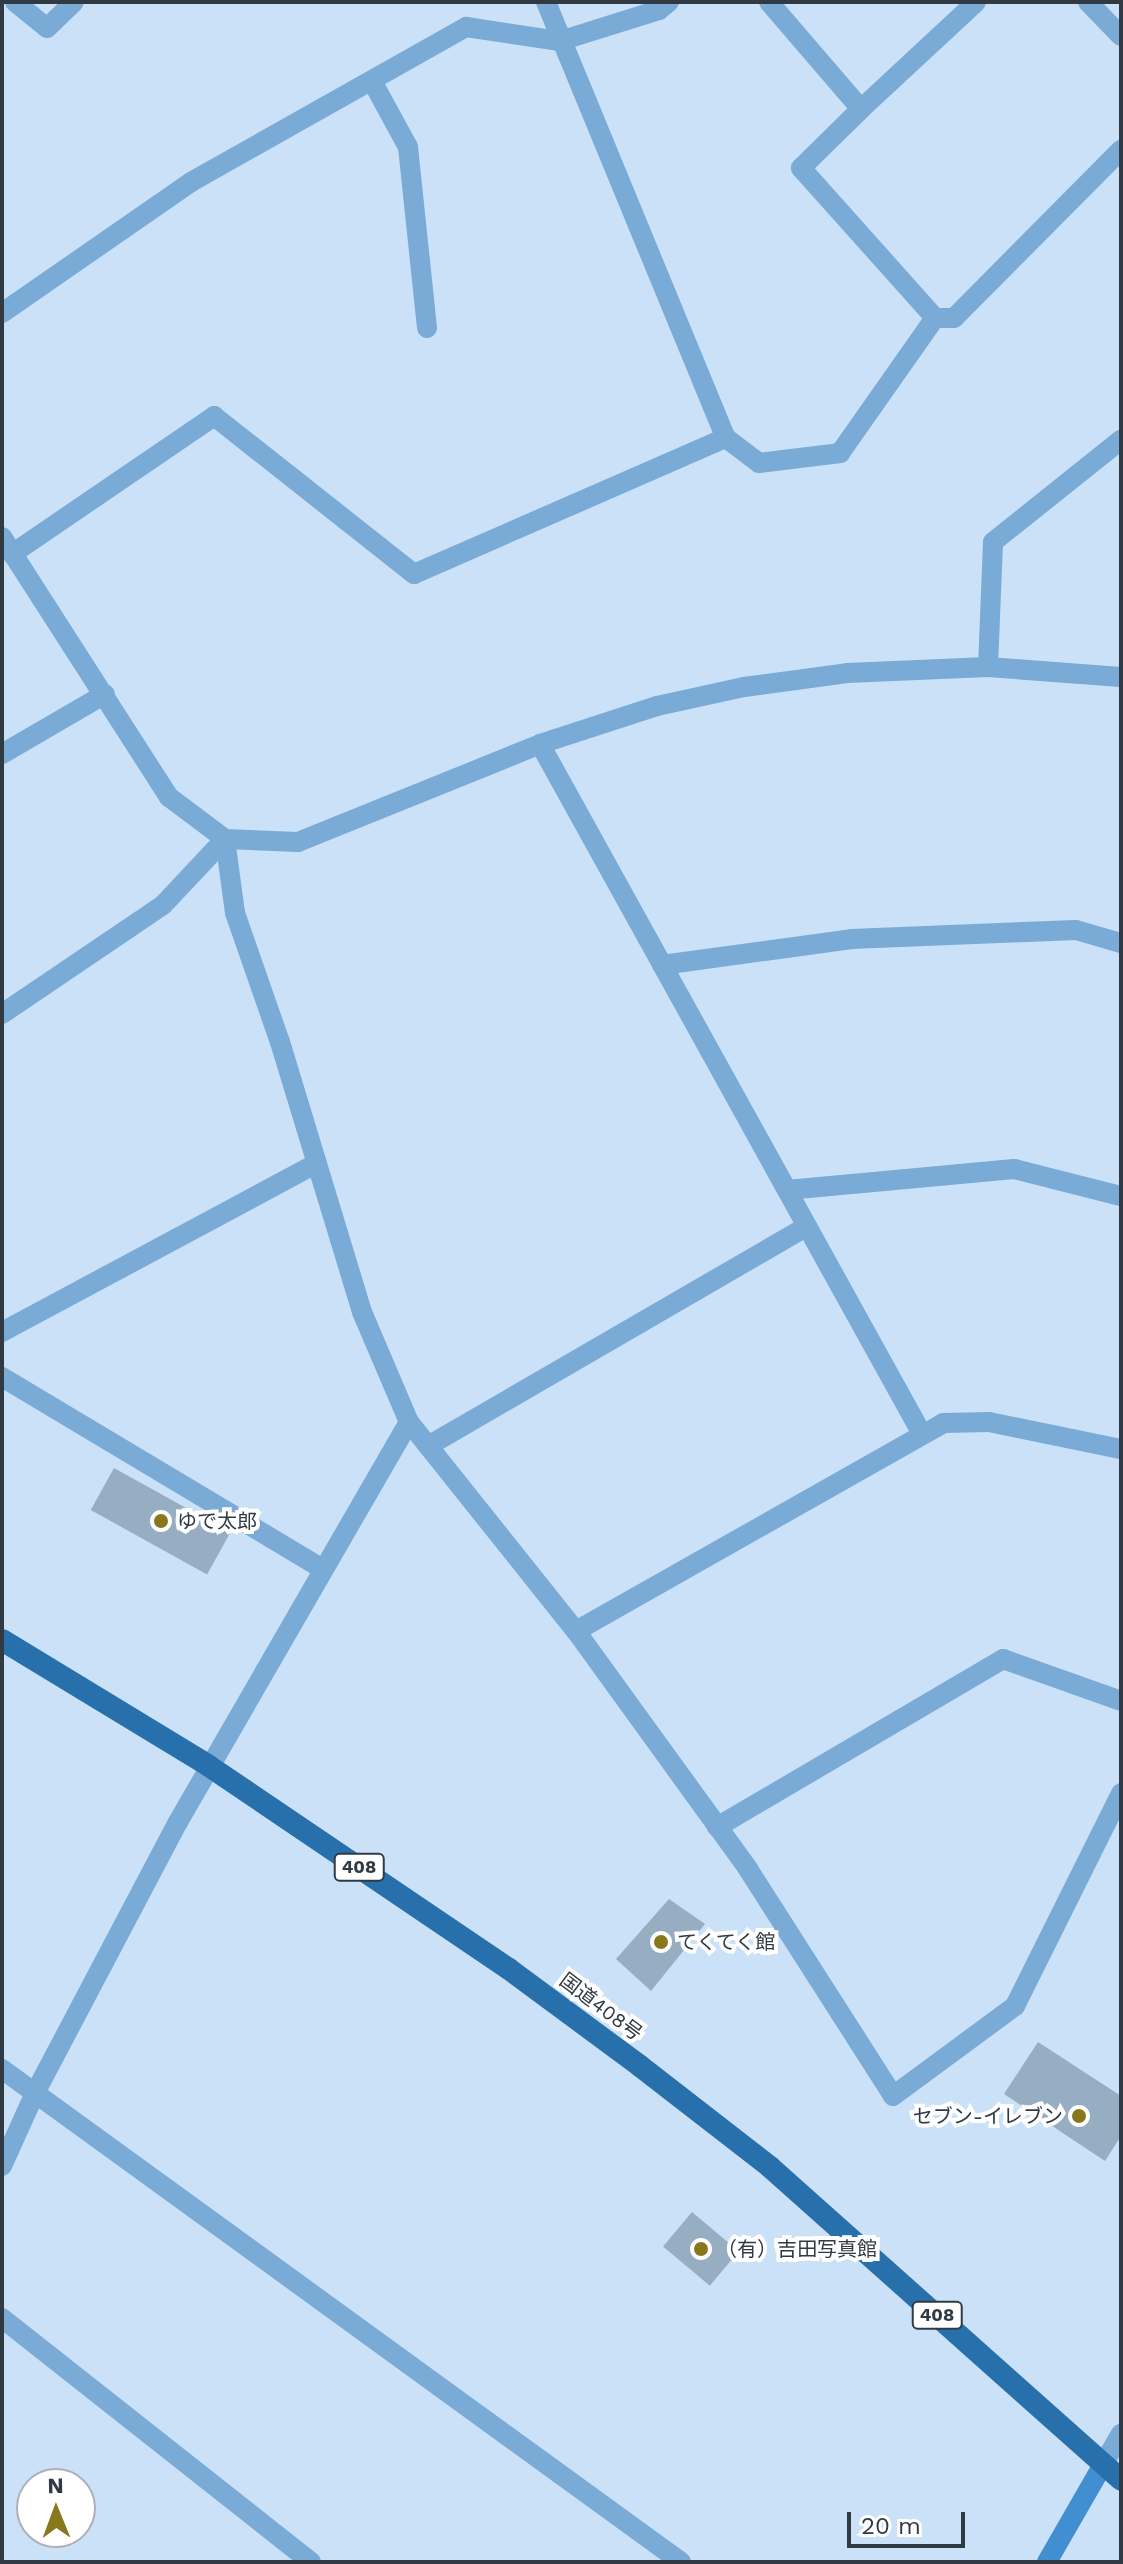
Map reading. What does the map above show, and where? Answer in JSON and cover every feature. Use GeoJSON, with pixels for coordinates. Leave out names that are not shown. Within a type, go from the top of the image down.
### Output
{"type":"FeatureCollection","features":[{"type":"Feature","properties":{"kind":"highway","name":"国道408号"},"geometry":{"type":"LineString","coordinates":[[2,1640],[209,1766],[509,1969],[640,2066],[770,2167],[1121,2480]]}},
{"type":"Feature","properties":{"kind":"main road"},"geometry":{"type":"LineString","coordinates":[[1047,2562],[1104,2463]]}},
{"type":"Feature","properties":{"kind":"street"},"geometry":{"type":"LineString","coordinates":[[15,2],[47,28],[74,2]]}},
{"type":"Feature","properties":{"kind":"street"},"geometry":{"type":"LineString","coordinates":[[546,2],[726,438],[759,463],[840,453],[935,318]]}},
{"type":"Feature","properties":{"kind":"street"},"geometry":{"type":"LineString","coordinates":[[2,313],[191,182],[466,27],[560,41],[659,10],[669,2]]}},
{"type":"Feature","properties":{"kind":"street"},"geometry":{"type":"LineString","coordinates":[[769,2],[861,109]]}},
{"type":"Feature","properties":{"kind":"street"},"geometry":{"type":"LineString","coordinates":[[976,2],[801,168],[935,318],[954,318],[1121,150]]}},
{"type":"Feature","properties":{"kind":"street"},"geometry":{"type":"LineString","coordinates":[[1088,2],[1121,36]]}},
{"type":"Feature","properties":{"kind":"street"},"geometry":{"type":"LineString","coordinates":[[372,81],[408,147],[427,328]]}},
{"type":"Feature","properties":{"kind":"street"},"geometry":{"type":"LineString","coordinates":[[726,438],[414,574],[214,416],[7,546],[169,797],[225,839],[298,842],[540,744],[657,706],[744,687],[847,673],[988,667],[1121,677]]}},
{"type":"Feature","properties":{"kind":"street"},"geometry":{"type":"LineString","coordinates":[[988,667],[993,542],[1121,440]]}},
{"type":"Feature","properties":{"kind":"street"},"geometry":{"type":"LineString","coordinates":[[2,754],[105,694]]}},
{"type":"Feature","properties":{"kind":"street"},"geometry":{"type":"LineString","coordinates":[[540,744],[922,1434]]}},
{"type":"Feature","properties":{"kind":"street"},"geometry":{"type":"LineString","coordinates":[[2,1014],[163,905],[225,839]]}},
{"type":"Feature","properties":{"kind":"street"},"geometry":{"type":"LineString","coordinates":[[225,839],[235,913],[362,1312],[409,1422],[576,1631],[717,1827],[893,2096],[1015,2006],[1121,1793]]}},
{"type":"Feature","properties":{"kind":"street"},"geometry":{"type":"LineString","coordinates":[[662,965],[851,939],[1076,930],[1121,943]]}},
{"type":"Feature","properties":{"kind":"street"},"geometry":{"type":"LineString","coordinates":[[2,1332],[317,1163]]}},
{"type":"Feature","properties":{"kind":"street"},"geometry":{"type":"LineString","coordinates":[[787,1190],[1014,1169],[1121,1196]]}},
{"type":"Feature","properties":{"kind":"street"},"geometry":{"type":"LineString","coordinates":[[428,1446],[807,1226]]}},
{"type":"Feature","properties":{"kind":"street"},"geometry":{"type":"LineString","coordinates":[[2,1377],[323,1569]]}},
{"type":"Feature","properties":{"kind":"street"},"geometry":{"type":"LineString","coordinates":[[2,2166],[35,2093],[209,1766],[409,1422]]}},
{"type":"Feature","properties":{"kind":"street"},"geometry":{"type":"LineString","coordinates":[[576,1631],[943,1423],[989,1422],[1121,1449]]}},
{"type":"Feature","properties":{"kind":"street"},"geometry":{"type":"LineString","coordinates":[[717,1827],[1003,1659],[1121,1701]]}},
{"type":"Feature","properties":{"kind":"street"},"geometry":{"type":"LineString","coordinates":[[2,2069],[672,2559]]}},
{"type":"Feature","properties":{"kind":"street"},"geometry":{"type":"LineString","coordinates":[[2,2318],[303,2560]]}},
{"type":"Feature","properties":{"kind":"street"},"geometry":{"type":"LineString","coordinates":[[1104,2463],[1121,2433]]}},
{"type":"Feature","properties":{"kind":"building","name":"ゆで太郎"},"geometry":{"type":"Polygon","coordinates":[[[114,1468],[230,1532],[207,1574],[91,1510],[114,1468]]]}},
{"type":"Feature","properties":{"kind":"building","name":"てくてく館"},"geometry":{"type":"Polygon","coordinates":[[[669,1899],[705,1924],[651,1991],[616,1959],[669,1899]]]}},
{"type":"Feature","properties":{"kind":"building","name":"セブン-イレブン"},"geometry":{"type":"Polygon","coordinates":[[[1038,2042],[1121,2096],[1121,2136],[1105,2161],[1004,2094],[1038,2042]]]}},
{"type":"Feature","properties":{"kind":"building","name":"（有）吉田写真館"},"geometry":{"type":"Polygon","coordinates":[[[692,2212],[739,2251],[710,2286],[663,2246],[692,2212]]]}},
{"type":"Feature","properties":{"kind":"place","name":"ゆで太郎"},"geometry":{"type":"Point","coordinates":[161,1521]}},
{"type":"Feature","properties":{"kind":"place","name":"てくてく館"},"geometry":{"type":"Point","coordinates":[661,1942]}},
{"type":"Feature","properties":{"kind":"place","name":"セブン-イレブン"},"geometry":{"type":"Point","coordinates":[1079,2116]}},
{"type":"Feature","properties":{"kind":"place","name":"（有）吉田写真館"},"geometry":{"type":"Point","coordinates":[701,2249]}}]}
